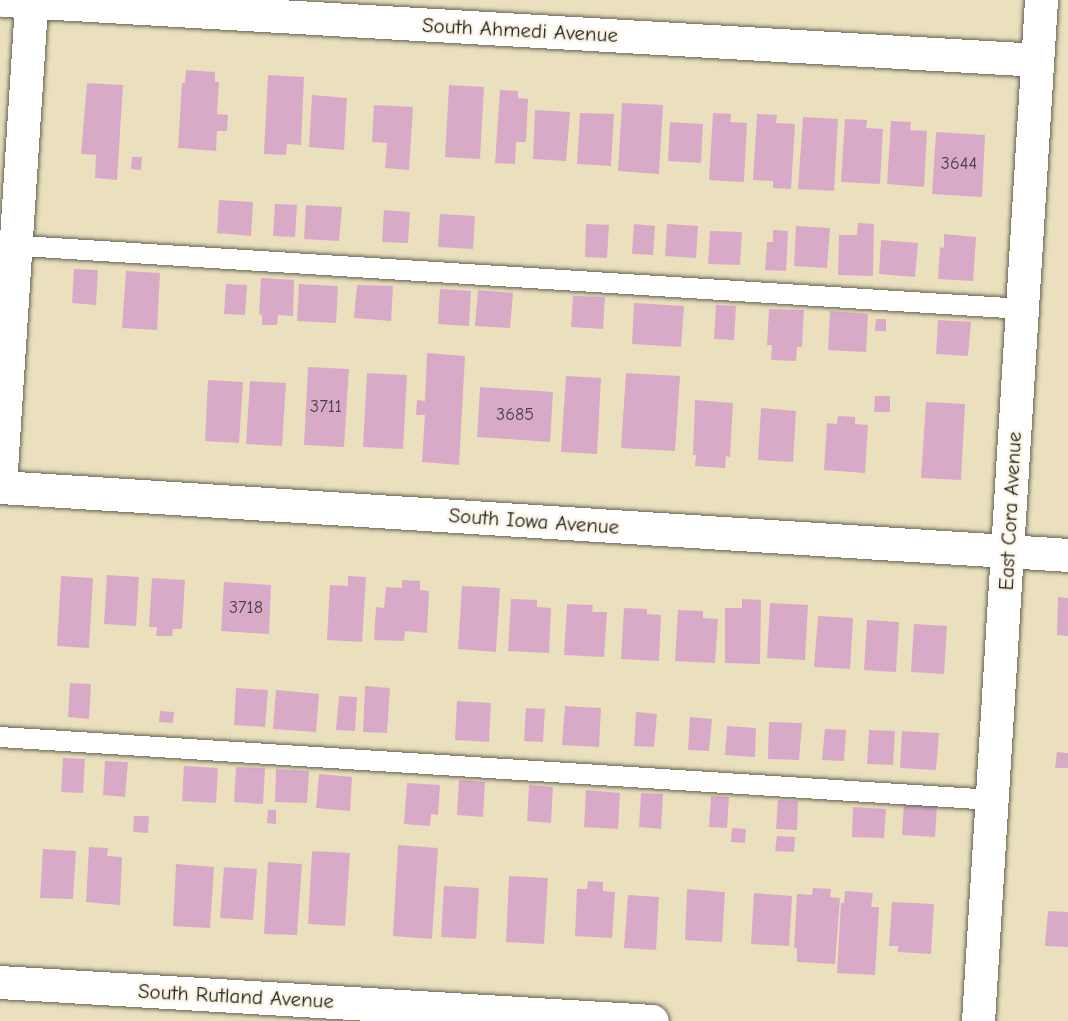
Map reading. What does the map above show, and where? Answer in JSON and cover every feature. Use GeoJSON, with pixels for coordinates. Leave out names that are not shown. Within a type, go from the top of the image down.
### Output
{"type":"FeatureCollection","features":[{"type":"Feature","properties":{"kind":"street","name":"East Cora Avenue"},"geometry":{"type":"LineString","coordinates":[[978,1021],[1041,0]]}},
{"type":"Feature","properties":{"kind":"street","name":"South Ahmedi Avenue"},"geometry":{"type":"LineString","coordinates":[[22,1],[1037,60]]}},
{"type":"Feature","properties":{"kind":"street"},"geometry":{"type":"LineString","coordinates":[[0,486],[8,245],[22,1]]}},
{"type":"Feature","properties":{"kind":"street","name":"South Iowa Avenue"},"geometry":{"type":"LineString","coordinates":[[0,486],[1068,555]]}},
{"type":"Feature","properties":{"kind":"street","name":"South Rutland Avenue"},"geometry":{"type":"LineString","coordinates":[[0,982],[652,1021]]}},
{"type":"Feature","properties":{"kind":"lane"},"geometry":{"type":"LineString","coordinates":[[8,245],[1022,309]]}},
{"type":"Feature","properties":{"kind":"lane"},"geometry":{"type":"LineString","coordinates":[[0,737],[992,800]]}},
{"type":"Feature","properties":{"kind":"building"},"geometry":{"type":"Polygon","coordinates":[[[186,70],[215,72],[215,82],[219,82],[217,114],[228,115],[227,131],[217,131],[216,151],[178,148],[182,83],[185,83],[186,70]]]}},
{"type":"Feature","properties":{"kind":"building"},"geometry":{"type":"Polygon","coordinates":[[[268,75],[304,77],[301,145],[287,144],[286,155],[264,154],[268,75]]]}},
{"type":"Feature","properties":{"kind":"building"},"geometry":{"type":"Polygon","coordinates":[[[87,83],[123,85],[117,180],[95,178],[96,155],[81,154],[87,83]]]}},
{"type":"Feature","properties":{"kind":"building"},"geometry":{"type":"Polygon","coordinates":[[[449,85],[484,87],[480,159],[445,157],[449,85]]]}},
{"type":"Feature","properties":{"kind":"building"},"geometry":{"type":"Polygon","coordinates":[[[500,90],[518,91],[518,98],[528,99],[526,142],[516,142],[515,164],[495,163],[500,90]]]}},
{"type":"Feature","properties":{"kind":"building"},"geometry":{"type":"Polygon","coordinates":[[[312,95],[347,98],[344,150],[309,147],[312,95]]]}},
{"type":"Feature","properties":{"kind":"building"},"geometry":{"type":"Polygon","coordinates":[[[622,103],[663,105],[659,174],[618,171],[622,103]]]}},
{"type":"Feature","properties":{"kind":"building"},"geometry":{"type":"Polygon","coordinates":[[[374,105],[413,107],[409,170],[385,168],[387,143],[372,142],[374,105]]]}},
{"type":"Feature","properties":{"kind":"building"},"geometry":{"type":"Polygon","coordinates":[[[535,110],[570,112],[566,161],[533,159],[535,110]]]}},
{"type":"Feature","properties":{"kind":"building"},"geometry":{"type":"Polygon","coordinates":[[[580,113],[614,114],[611,166],[577,164],[580,113]]]}},
{"type":"Feature","properties":{"kind":"building"},"geometry":{"type":"Polygon","coordinates":[[[713,113],[731,114],[730,122],[747,123],[744,182],[709,180],[713,113]]]}},
{"type":"Feature","properties":{"kind":"building"},"geometry":{"type":"Polygon","coordinates":[[[757,114],[777,115],[776,123],[795,124],[791,189],[773,188],[773,181],[753,180],[757,114]]]}},
{"type":"Feature","properties":{"kind":"building"},"geometry":{"type":"Polygon","coordinates":[[[803,117],[838,119],[834,191],[798,189],[803,117]]]}},
{"type":"Feature","properties":{"kind":"building"},"geometry":{"type":"Polygon","coordinates":[[[845,119],[867,120],[866,128],[883,129],[880,184],[841,182],[845,119]]]}},
{"type":"Feature","properties":{"kind":"building"},"geometry":{"type":"Polygon","coordinates":[[[891,121],[911,122],[910,130],[927,131],[924,187],[887,184],[891,121]]]}},
{"type":"Feature","properties":{"kind":"building"},"geometry":{"type":"Polygon","coordinates":[[[670,122],[703,124],[701,163],[668,161],[670,122]]]}},
{"type":"Feature","properties":{"kind":"building"},"geometry":{"type":"Polygon","coordinates":[[[936,132],[985,135],[982,197],[932,194],[936,132]]]}},
{"type":"Feature","properties":{"kind":"building"},"geometry":{"type":"Polygon","coordinates":[[[132,157],[142,157],[141,170],[131,169],[132,157]]]}},
{"type":"Feature","properties":{"kind":"building"},"geometry":{"type":"Polygon","coordinates":[[[219,200],[253,202],[251,236],[217,233],[219,200]]]}},
{"type":"Feature","properties":{"kind":"building"},"geometry":{"type":"Polygon","coordinates":[[[275,204],[297,205],[295,237],[273,236],[275,204]]]}},
{"type":"Feature","properties":{"kind":"building"},"geometry":{"type":"Polygon","coordinates":[[[306,205],[342,207],[339,241],[304,239],[306,205]]]}},
{"type":"Feature","properties":{"kind":"building"},"geometry":{"type":"Polygon","coordinates":[[[384,210],[410,212],[408,243],[382,242],[384,210]]]}},
{"type":"Feature","properties":{"kind":"building"},"geometry":{"type":"Polygon","coordinates":[[[440,214],[475,216],[473,249],[438,247],[440,214]]]}},
{"type":"Feature","properties":{"kind":"building"},"geometry":{"type":"Polygon","coordinates":[[[858,223],[874,224],[873,276],[838,275],[839,235],[857,235],[858,223]]]}},
{"type":"Feature","properties":{"kind":"building"},"geometry":{"type":"Polygon","coordinates":[[[586,224],[609,225],[607,258],[585,257],[586,224]]]}},
{"type":"Feature","properties":{"kind":"building"},"geometry":{"type":"Polygon","coordinates":[[[634,224],[655,226],[653,255],[632,254],[634,224]]]}},
{"type":"Feature","properties":{"kind":"building"},"geometry":{"type":"Polygon","coordinates":[[[667,224],[698,226],[696,258],[665,256],[667,224]]]}},
{"type":"Feature","properties":{"kind":"building"},"geometry":{"type":"Polygon","coordinates":[[[796,226],[830,228],[827,268],[794,266],[796,226]]]}},
{"type":"Feature","properties":{"kind":"building"},"geometry":{"type":"Polygon","coordinates":[[[773,230],[788,231],[786,271],[765,270],[767,242],[773,242],[773,230]]]}},
{"type":"Feature","properties":{"kind":"building"},"geometry":{"type":"Polygon","coordinates":[[[710,231],[742,232],[740,265],[708,264],[710,231]]]}},
{"type":"Feature","properties":{"kind":"building"},"geometry":{"type":"Polygon","coordinates":[[[944,234],[976,237],[973,281],[938,279],[940,247],[944,248],[944,234]]]}},
{"type":"Feature","properties":{"kind":"building"},"geometry":{"type":"Polygon","coordinates":[[[881,240],[918,243],[915,277],[879,274],[881,240]]]}},
{"type":"Feature","properties":{"kind":"building"},"geometry":{"type":"Polygon","coordinates":[[[74,269],[98,270],[96,305],[72,303],[74,269]]]}},
{"type":"Feature","properties":{"kind":"building"},"geometry":{"type":"Polygon","coordinates":[[[126,271],[160,273],[157,330],[122,328],[126,271]]]}},
{"type":"Feature","properties":{"kind":"building"},"geometry":{"type":"Polygon","coordinates":[[[261,278],[294,280],[293,316],[278,315],[277,325],[262,325],[262,315],[259,314],[261,278]]]}},
{"type":"Feature","properties":{"kind":"building"},"geometry":{"type":"Polygon","coordinates":[[[226,284],[247,285],[245,315],[224,314],[226,284]]]}},
{"type":"Feature","properties":{"kind":"building"},"geometry":{"type":"Polygon","coordinates":[[[299,284],[338,286],[336,323],[297,321],[299,284]]]}},
{"type":"Feature","properties":{"kind":"building"},"geometry":{"type":"Polygon","coordinates":[[[357,285],[393,286],[391,321],[354,318],[357,285]]]}},
{"type":"Feature","properties":{"kind":"building"},"geometry":{"type":"Polygon","coordinates":[[[440,289],[471,291],[469,326],[438,324],[440,289]]]}},
{"type":"Feature","properties":{"kind":"building"},"geometry":{"type":"Polygon","coordinates":[[[478,290],[513,293],[510,328],[475,326],[478,290]]]}},
{"type":"Feature","properties":{"kind":"building"},"geometry":{"type":"Polygon","coordinates":[[[573,296],[605,297],[603,329],[571,327],[573,296]]]}},
{"type":"Feature","properties":{"kind":"building"},"geometry":{"type":"Polygon","coordinates":[[[634,303],[684,306],[681,347],[632,344],[634,303]]]}},
{"type":"Feature","properties":{"kind":"building"},"geometry":{"type":"Polygon","coordinates":[[[716,305],[736,306],[734,340],[714,339],[716,305]]]}},
{"type":"Feature","properties":{"kind":"building"},"geometry":{"type":"Polygon","coordinates":[[[769,309],[804,310],[802,347],[797,347],[796,361],[771,360],[772,345],[767,345],[769,309]]]}},
{"type":"Feature","properties":{"kind":"building"},"geometry":{"type":"Polygon","coordinates":[[[830,311],[868,314],[866,352],[828,350],[830,311]]]}},
{"type":"Feature","properties":{"kind":"building"},"geometry":{"type":"Polygon","coordinates":[[[876,319],[886,319],[886,331],[875,331],[876,319]]]}},
{"type":"Feature","properties":{"kind":"building"},"geometry":{"type":"Polygon","coordinates":[[[938,320],[971,322],[968,356],[936,354],[938,320]]]}},
{"type":"Feature","properties":{"kind":"building"},"geometry":{"type":"Polygon","coordinates":[[[427,353],[465,356],[459,465],[422,462],[425,415],[416,415],[417,400],[425,401],[427,353]]]}},
{"type":"Feature","properties":{"kind":"building"},"geometry":{"type":"Polygon","coordinates":[[[308,367],[349,369],[344,447],[304,445],[308,367]]]}},
{"type":"Feature","properties":{"kind":"building"},"geometry":{"type":"Polygon","coordinates":[[[367,373],[407,375],[403,449],[363,447],[367,373]]]}},
{"type":"Feature","properties":{"kind":"building"},"geometry":{"type":"Polygon","coordinates":[[[626,373],[680,376],[675,451],[621,448],[626,373]]]}},
{"type":"Feature","properties":{"kind":"building"},"geometry":{"type":"Polygon","coordinates":[[[566,376],[601,378],[597,454],[561,452],[566,376]]]}},
{"type":"Feature","properties":{"kind":"building"},"geometry":{"type":"Polygon","coordinates":[[[208,380],[243,382],[239,443],[205,441],[208,380]]]}},
{"type":"Feature","properties":{"kind":"building"},"geometry":{"type":"Polygon","coordinates":[[[250,381],[286,383],[282,446],[246,444],[250,381]]]}},
{"type":"Feature","properties":{"kind":"building"},"geometry":{"type":"Polygon","coordinates":[[[480,387],[553,392],[550,442],[477,437],[480,387]]]}},
{"type":"Feature","properties":{"kind":"building"},"geometry":{"type":"Polygon","coordinates":[[[875,396],[890,396],[890,412],[874,412],[875,396]]]}},
{"type":"Feature","properties":{"kind":"building"},"geometry":{"type":"Polygon","coordinates":[[[695,400],[733,403],[730,457],[726,456],[725,468],[695,466],[696,455],[693,455],[695,400]]]}},
{"type":"Feature","properties":{"kind":"building"},"geometry":{"type":"Polygon","coordinates":[[[926,402],[965,404],[961,480],[921,478],[926,402]]]}},
{"type":"Feature","properties":{"kind":"building"},"geometry":{"type":"Polygon","coordinates":[[[761,408],[796,411],[793,462],[758,460],[761,408]]]}},
{"type":"Feature","properties":{"kind":"building"},"geometry":{"type":"Polygon","coordinates":[[[838,416],[855,417],[855,424],[868,425],[865,473],[824,470],[827,423],[837,424],[838,416]]]}},
{"type":"Feature","properties":{"kind":"building"},"geometry":{"type":"Polygon","coordinates":[[[107,575],[139,577],[136,626],[104,624],[107,575]]]}},
{"type":"Feature","properties":{"kind":"building"},"geometry":{"type":"Polygon","coordinates":[[[61,576],[93,578],[89,648],[57,646],[61,576]]]}},
{"type":"Feature","properties":{"kind":"building"},"geometry":{"type":"Polygon","coordinates":[[[348,576],[366,577],[362,642],[327,640],[330,585],[348,586],[348,576]]]}},
{"type":"Feature","properties":{"kind":"building"},"geometry":{"type":"Polygon","coordinates":[[[152,578],[185,580],[182,629],[173,629],[172,636],[156,636],[157,627],[149,627],[152,578]]]}},
{"type":"Feature","properties":{"kind":"building"},"geometry":{"type":"Polygon","coordinates":[[[402,580],[420,581],[420,590],[429,591],[427,633],[405,631],[404,641],[374,640],[376,607],[384,608],[386,587],[402,588],[402,580]]]}},
{"type":"Feature","properties":{"kind":"building"},"geometry":{"type":"Polygon","coordinates":[[[224,582],[271,585],[269,634],[221,631],[224,582]]]}},
{"type":"Feature","properties":{"kind":"building"},"geometry":{"type":"Polygon","coordinates":[[[462,586],[500,588],[496,652],[458,649],[462,586]]]}},
{"type":"Feature","properties":{"kind":"building"},"geometry":{"type":"Polygon","coordinates":[[[1058,597],[1068,598],[1068,636],[1057,635],[1058,597]]]}},
{"type":"Feature","properties":{"kind":"building"},"geometry":{"type":"Polygon","coordinates":[[[511,599],[537,600],[537,607],[551,608],[549,653],[508,651],[511,599]]]}},
{"type":"Feature","properties":{"kind":"building"},"geometry":{"type":"Polygon","coordinates":[[[742,599],[761,600],[760,664],[725,663],[725,608],[742,608],[742,599]]]}},
{"type":"Feature","properties":{"kind":"building"},"geometry":{"type":"Polygon","coordinates":[[[770,603],[808,605],[805,660],[767,658],[770,603]]]}},
{"type":"Feature","properties":{"kind":"building"},"geometry":{"type":"Polygon","coordinates":[[[567,604],[593,605],[592,612],[607,612],[604,657],[564,655],[567,604]]]}},
{"type":"Feature","properties":{"kind":"building"},"geometry":{"type":"Polygon","coordinates":[[[624,608],[647,609],[647,614],[661,615],[659,661],[621,659],[624,608]]]}},
{"type":"Feature","properties":{"kind":"building"},"geometry":{"type":"Polygon","coordinates":[[[678,610],[703,611],[703,618],[718,619],[715,663],[675,661],[678,610]]]}},
{"type":"Feature","properties":{"kind":"building"},"geometry":{"type":"Polygon","coordinates":[[[818,616],[853,618],[850,669],[814,667],[818,616]]]}},
{"type":"Feature","properties":{"kind":"building"},"geometry":{"type":"Polygon","coordinates":[[[867,620],[899,622],[896,672],[864,670],[867,620]]]}},
{"type":"Feature","properties":{"kind":"building"},"geometry":{"type":"Polygon","coordinates":[[[914,624],[947,626],[944,674],[911,672],[914,624]]]}},
{"type":"Feature","properties":{"kind":"building"},"geometry":{"type":"Polygon","coordinates":[[[70,683],[91,684],[89,719],[68,717],[70,683]]]}},
{"type":"Feature","properties":{"kind":"building"},"geometry":{"type":"Polygon","coordinates":[[[365,686],[390,688],[387,733],[363,732],[365,686]]]}},
{"type":"Feature","properties":{"kind":"building"},"geometry":{"type":"Polygon","coordinates":[[[236,688],[268,690],[265,727],[234,725],[236,688]]]}},
{"type":"Feature","properties":{"kind":"building"},"geometry":{"type":"Polygon","coordinates":[[[276,690],[319,694],[316,732],[273,729],[276,690]]]}},
{"type":"Feature","properties":{"kind":"building"},"geometry":{"type":"Polygon","coordinates":[[[339,696],[357,697],[355,731],[336,730],[339,696]]]}},
{"type":"Feature","properties":{"kind":"building"},"geometry":{"type":"Polygon","coordinates":[[[457,701],[491,703],[489,742],[455,740],[457,701]]]}},
{"type":"Feature","properties":{"kind":"building"},"geometry":{"type":"Polygon","coordinates":[[[565,706],[601,708],[599,747],[562,745],[565,706]]]}},
{"type":"Feature","properties":{"kind":"building"},"geometry":{"type":"Polygon","coordinates":[[[526,708],[545,709],[543,742],[524,741],[526,708]]]}},
{"type":"Feature","properties":{"kind":"building"},"geometry":{"type":"Polygon","coordinates":[[[160,711],[174,712],[173,723],[159,722],[160,711]]]}},
{"type":"Feature","properties":{"kind":"building"},"geometry":{"type":"Polygon","coordinates":[[[636,712],[657,714],[654,747],[634,746],[636,712]]]}},
{"type":"Feature","properties":{"kind":"building"},"geometry":{"type":"Polygon","coordinates":[[[690,717],[712,719],[709,751],[688,750],[690,717]]]}},
{"type":"Feature","properties":{"kind":"building"},"geometry":{"type":"Polygon","coordinates":[[[769,722],[802,723],[799,760],[768,759],[769,722]]]}},
{"type":"Feature","properties":{"kind":"building"},"geometry":{"type":"Polygon","coordinates":[[[727,726],[756,728],[755,757],[725,755],[727,726]]]}},
{"type":"Feature","properties":{"kind":"building"},"geometry":{"type":"Polygon","coordinates":[[[825,729],[846,730],[844,761],[822,760],[825,729]]]}},
{"type":"Feature","properties":{"kind":"building"},"geometry":{"type":"Polygon","coordinates":[[[869,730],[895,731],[893,765],[867,764],[869,730]]]}},
{"type":"Feature","properties":{"kind":"building"},"geometry":{"type":"Polygon","coordinates":[[[902,731],[939,733],[936,770],[900,768],[902,731]]]}},
{"type":"Feature","properties":{"kind":"building"},"geometry":{"type":"Polygon","coordinates":[[[1057,752],[1068,753],[1068,768],[1055,768],[1057,752]]]}},
{"type":"Feature","properties":{"kind":"building"},"geometry":{"type":"Polygon","coordinates":[[[63,758],[85,759],[83,793],[61,792],[63,758]]]}},
{"type":"Feature","properties":{"kind":"building"},"geometry":{"type":"Polygon","coordinates":[[[105,761],[128,762],[125,797],[103,795],[105,761]]]}},
{"type":"Feature","properties":{"kind":"building"},"geometry":{"type":"Polygon","coordinates":[[[184,766],[218,768],[216,803],[182,801],[184,766]]]}},
{"type":"Feature","properties":{"kind":"building"},"geometry":{"type":"Polygon","coordinates":[[[236,767],[265,768],[263,804],[234,802],[236,767]]]}},
{"type":"Feature","properties":{"kind":"building"},"geometry":{"type":"Polygon","coordinates":[[[276,769],[309,771],[307,803],[275,802],[276,769]]]}},
{"type":"Feature","properties":{"kind":"building"},"geometry":{"type":"Polygon","coordinates":[[[319,774],[352,777],[350,811],[316,808],[319,774]]]}},
{"type":"Feature","properties":{"kind":"building"},"geometry":{"type":"Polygon","coordinates":[[[459,780],[485,782],[483,817],[457,815],[459,780]]]}},
{"type":"Feature","properties":{"kind":"building"},"geometry":{"type":"Polygon","coordinates":[[[407,783],[440,785],[438,815],[431,814],[430,826],[404,824],[407,783]]]}},
{"type":"Feature","properties":{"kind":"building"},"geometry":{"type":"Polygon","coordinates":[[[529,785],[553,787],[551,823],[527,821],[529,785]]]}},
{"type":"Feature","properties":{"kind":"building"},"geometry":{"type":"Polygon","coordinates":[[[586,790],[620,793],[618,829],[584,827],[586,790]]]}},
{"type":"Feature","properties":{"kind":"building"},"geometry":{"type":"Polygon","coordinates":[[[641,793],[663,794],[661,829],[639,827],[641,793]]]}},
{"type":"Feature","properties":{"kind":"building"},"geometry":{"type":"Polygon","coordinates":[[[711,796],[729,797],[727,828],[709,827],[711,796]]]}},
{"type":"Feature","properties":{"kind":"building"},"geometry":{"type":"Polygon","coordinates":[[[778,800],[798,801],[797,830],[776,829],[778,800]]]}},
{"type":"Feature","properties":{"kind":"building"},"geometry":{"type":"Polygon","coordinates":[[[904,803],[937,806],[935,837],[902,835],[904,803]]]}},
{"type":"Feature","properties":{"kind":"building"},"geometry":{"type":"Polygon","coordinates":[[[853,807],[886,809],[884,838],[852,837],[853,807]]]}},
{"type":"Feature","properties":{"kind":"building"},"geometry":{"type":"Polygon","coordinates":[[[268,810],[276,810],[276,824],[267,823],[268,810]]]}},
{"type":"Feature","properties":{"kind":"building"},"geometry":{"type":"Polygon","coordinates":[[[134,816],[149,816],[148,833],[133,832],[134,816]]]}},
{"type":"Feature","properties":{"kind":"building"},"geometry":{"type":"Polygon","coordinates":[[[732,828],[746,829],[745,843],[731,842],[732,828]]]}},
{"type":"Feature","properties":{"kind":"building"},"geometry":{"type":"Polygon","coordinates":[[[777,836],[795,837],[794,852],[775,851],[777,836]]]}},
{"type":"Feature","properties":{"kind":"building"},"geometry":{"type":"Polygon","coordinates":[[[398,845],[438,848],[432,939],[393,936],[398,845]]]}},
{"type":"Feature","properties":{"kind":"building"},"geometry":{"type":"Polygon","coordinates":[[[89,847],[108,848],[107,856],[122,857],[120,905],[86,902],[89,847]]]}},
{"type":"Feature","properties":{"kind":"building"},"geometry":{"type":"Polygon","coordinates":[[[43,849],[76,851],[73,899],[40,898],[43,849]]]}},
{"type":"Feature","properties":{"kind":"building"},"geometry":{"type":"Polygon","coordinates":[[[312,851],[350,853],[345,926],[308,924],[312,851]]]}},
{"type":"Feature","properties":{"kind":"building"},"geometry":{"type":"Polygon","coordinates":[[[268,862],[302,864],[297,935],[264,934],[268,862]]]}},
{"type":"Feature","properties":{"kind":"building"},"geometry":{"type":"Polygon","coordinates":[[[176,864],[214,867],[210,928],[173,926],[176,864]]]}},
{"type":"Feature","properties":{"kind":"building"},"geometry":{"type":"Polygon","coordinates":[[[224,867],[257,869],[253,920],[220,918],[224,867]]]}},
{"type":"Feature","properties":{"kind":"building"},"geometry":{"type":"Polygon","coordinates":[[[509,876],[548,878],[544,944],[506,942],[509,876]]]}},
{"type":"Feature","properties":{"kind":"building"},"geometry":{"type":"Polygon","coordinates":[[[588,881],[603,882],[603,891],[615,892],[612,938],[575,936],[577,889],[587,889],[588,881]]]}},
{"type":"Feature","properties":{"kind":"building"},"geometry":{"type":"Polygon","coordinates":[[[444,886],[479,888],[476,939],[441,937],[444,886]]]}},
{"type":"Feature","properties":{"kind":"building"},"geometry":{"type":"Polygon","coordinates":[[[813,888],[831,889],[830,897],[840,898],[835,964],[797,962],[797,948],[794,948],[797,894],[812,895],[813,888]]]}},
{"type":"Feature","properties":{"kind":"building"},"geometry":{"type":"Polygon","coordinates":[[[687,889],[725,892],[722,942],[685,940],[687,889]]]}},
{"type":"Feature","properties":{"kind":"building"},"geometry":{"type":"Polygon","coordinates":[[[845,891],[873,893],[871,907],[879,907],[875,975],[837,973],[841,903],[844,903],[845,891]]]}},
{"type":"Feature","properties":{"kind":"building"},"geometry":{"type":"Polygon","coordinates":[[[754,893],[792,896],[789,946],[751,944],[754,893]]]}},
{"type":"Feature","properties":{"kind":"building"},"geometry":{"type":"Polygon","coordinates":[[[628,895],[659,897],[656,950],[624,948],[628,895]]]}},
{"type":"Feature","properties":{"kind":"building"},"geometry":{"type":"Polygon","coordinates":[[[892,902],[934,904],[931,954],[898,952],[898,946],[889,946],[892,902]]]}},
{"type":"Feature","properties":{"kind":"building"},"geometry":{"type":"Polygon","coordinates":[[[1048,911],[1068,912],[1068,947],[1045,946],[1048,911]]]}}]}
